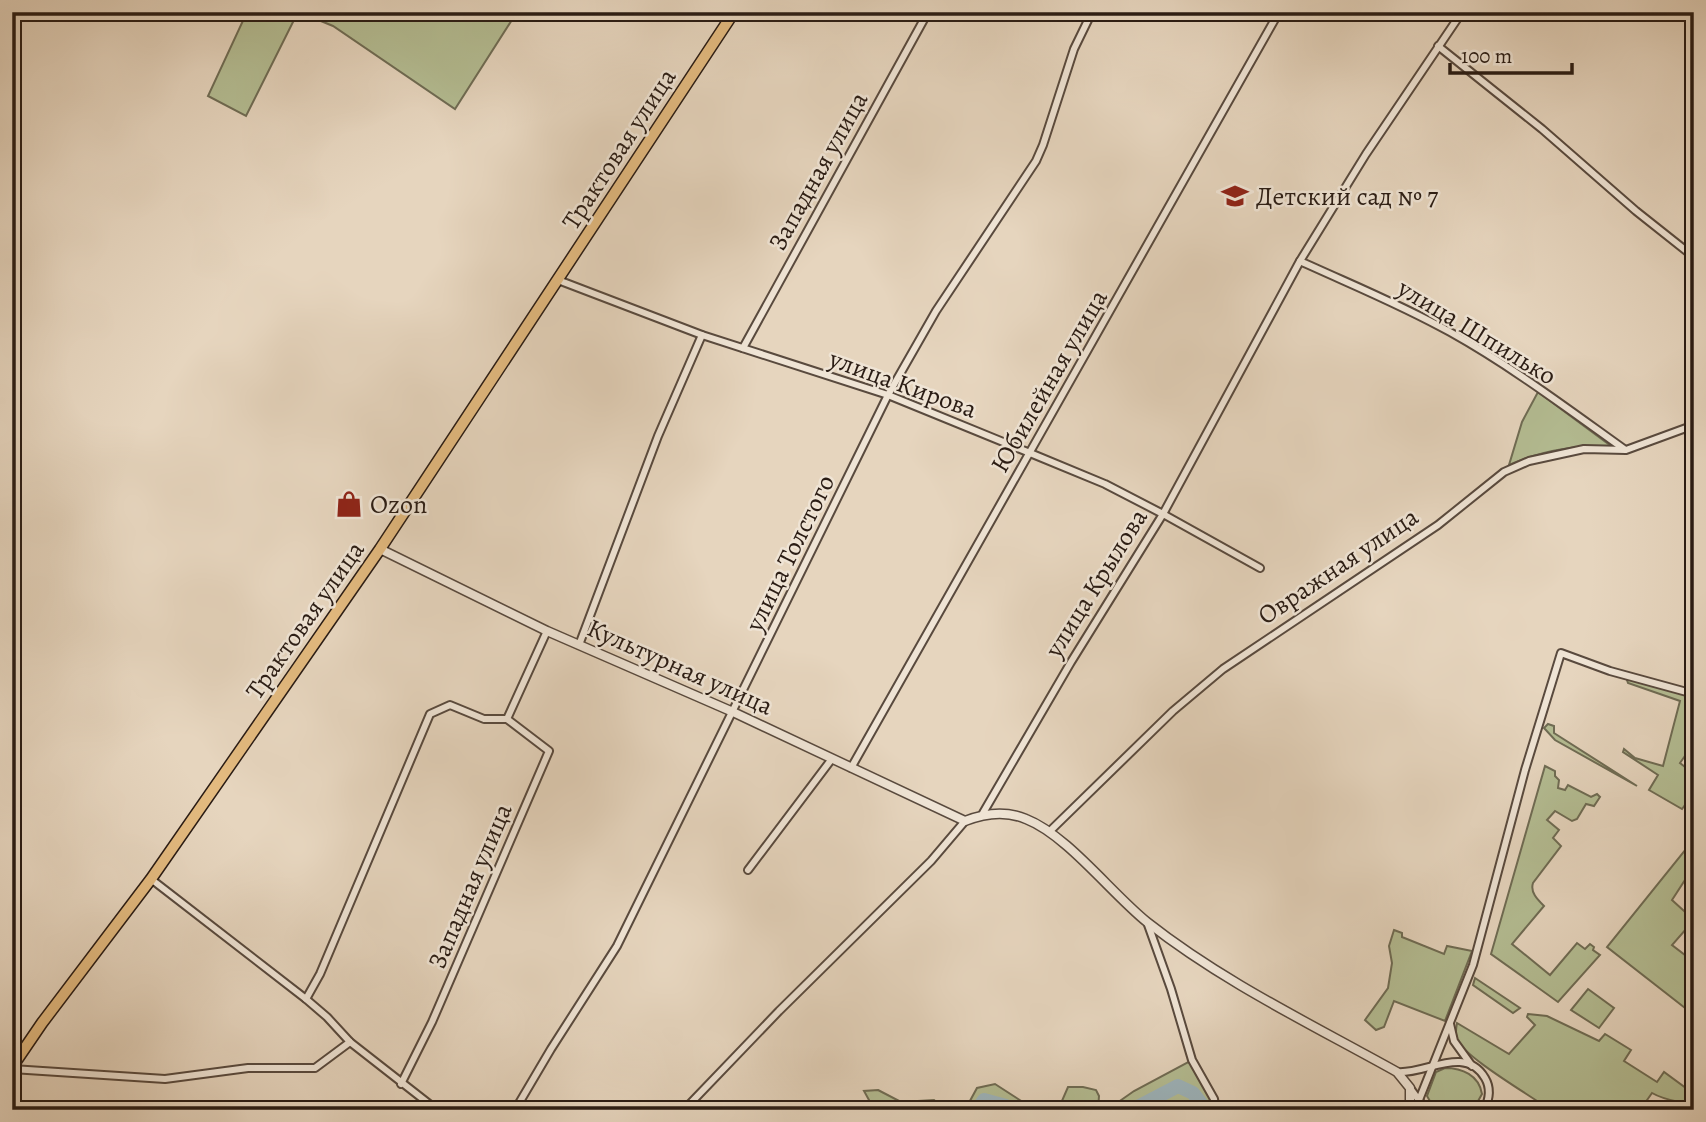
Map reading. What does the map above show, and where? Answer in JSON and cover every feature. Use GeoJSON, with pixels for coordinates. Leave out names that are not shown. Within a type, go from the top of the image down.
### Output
{"type":"FeatureCollection","features":[{"type":"Feature","properties":{"kind":"main road","name":"Трактовая улица"},"geometry":{"type":"LineString","coordinates":[[12,1068],[42,1023],[151,879],[380,549],[734,12]]}},
{"type":"Feature","properties":{"kind":"street","name":"Западная улица"},"geometry":{"type":"LineString","coordinates":[[743,348],[928,12]]}},
{"type":"Feature","properties":{"kind":"street","name":"улица Толстого"},"geometry":{"type":"LineString","coordinates":[[516,1110],[551,1049],[617,946],[888,395],[936,312],[1036,161],[1074,50],[1092,12]]}},
{"type":"Feature","properties":{"kind":"street","name":"Юбилейная улица"},"geometry":{"type":"LineString","coordinates":[[850,768],[1279,12]]}},
{"type":"Feature","properties":{"kind":"street","name":"улица Крылова"},"geometry":{"type":"LineString","coordinates":[[983,813],[1071,662],[1163,513],[1300,261],[1366,154],[1462,12]]}},
{"type":"Feature","properties":{"kind":"street"},"geometry":{"type":"LineString","coordinates":[[1438,46],[1694,257]]}},
{"type":"Feature","properties":{"kind":"street","name":"улица Шпилько"},"geometry":{"type":"LineString","coordinates":[[1300,261],[1388,300],[1451,333],[1536,387],[1626,450]]}},
{"type":"Feature","properties":{"kind":"street","name":"улица Кирова"},"geometry":{"type":"LineString","coordinates":[[558,280],[702,335],[888,395],[1030,453],[1105,484],[1163,513],[1260,568]]}},
{"type":"Feature","properties":{"kind":"street"},"geometry":{"type":"LineString","coordinates":[[579,645],[658,436],[702,335]]}},
{"type":"Feature","properties":{"kind":"street","name":"Овражная улица"},"geometry":{"type":"LineString","coordinates":[[1050,831],[1173,711],[1223,669],[1438,525],[1504,472],[1529,461],[1584,449],[1626,450],[1686,428],[1694,421]]}},
{"type":"Feature","properties":{"kind":"street","name":"Культурная улица"},"geometry":{"type":"LineString","coordinates":[[380,549],[547,631],[733,712],[965,821]]}},
{"type":"Feature","properties":{"kind":"street"},"geometry":{"type":"LineString","coordinates":[[507,719],[547,631]]}},
{"type":"Feature","properties":{"kind":"street"},"geometry":{"type":"LineString","coordinates":[[1415,1110],[1473,965],[1525,770],[1561,653],[1610,671],[1694,694]]}},
{"type":"Feature","properties":{"kind":"street","name":"Западная улица"},"geometry":{"type":"LineString","coordinates":[[306,999],[320,974],[430,714],[450,705],[484,719],[507,719],[549,751],[432,1022],[401,1084]]}},
{"type":"Feature","properties":{"kind":"street"},"geometry":{"type":"LineString","coordinates":[[748,870],[831,760]]}},
{"type":"Feature","properties":{"kind":"street"},"geometry":{"type":"LineString","coordinates":[[684,1110],[779,1011],[931,862],[965,821],[983,813],[1010,814],[1050,831],[1146,922],[1234,982],[1397,1072],[1426,1110]]}},
{"type":"Feature","properties":{"kind":"street"},"geometry":{"type":"LineString","coordinates":[[151,879],[306,999],[350,1042],[437,1110]]}},
{"type":"Feature","properties":{"kind":"street"},"geometry":{"type":"LineString","coordinates":[[1146,922],[1171,989],[1192,1060],[1214,1098],[1216,1110]]}},
{"type":"Feature","properties":{"kind":"street"},"geometry":{"type":"LineString","coordinates":[[1450,1022],[1454,1041],[1488,1085],[1488,1099],[1484,1110]]}},
{"type":"Feature","properties":{"kind":"street"},"geometry":{"type":"LineString","coordinates":[[12,1068],[165,1079],[248,1068],[315,1068],[350,1042]]}},
{"type":"Feature","properties":{"kind":"street"},"geometry":{"type":"LineString","coordinates":[[1397,1072],[1418,1072],[1454,1061],[1473,1067]]}},
{"type":"Feature","properties":{"kind":"street"},"geometry":{"type":"LineString","coordinates":[[1410,1088],[1410,1110]]}},
{"type":"Feature","properties":{"kind":"green space"},"geometry":{"type":"Polygon","coordinates":[[[247,12],[298,12],[246,116],[208,96],[247,12]]]}},
{"type":"Feature","properties":{"kind":"green space"},"geometry":{"type":"Polygon","coordinates":[[[299,12],[517,12],[455,109],[333,26],[299,12]]]}},
{"type":"Feature","properties":{"kind":"green space"},"geometry":{"type":"Polygon","coordinates":[[[1538,392],[1611,446],[1559,450],[1509,465],[1522,422],[1538,392]]]}},
{"type":"Feature","properties":{"kind":"green space"},"geometry":{"type":"Polygon","coordinates":[[[1626,677],[1694,697],[1694,743],[1680,763],[1694,774],[1694,793],[1682,809],[1649,790],[1658,775],[1623,752],[1624,749],[1635,758],[1663,766],[1680,701],[1628,683],[1626,677]]]}},
{"type":"Feature","properties":{"kind":"green space"},"geometry":{"type":"Polygon","coordinates":[[[1548,724],[1554,726],[1554,733],[1637,786],[1555,740],[1544,728],[1548,724]]]}},
{"type":"Feature","properties":{"kind":"green space"},"geometry":{"type":"Polygon","coordinates":[[[1545,766],[1555,771],[1559,780],[1558,788],[1565,790],[1568,785],[1591,797],[1597,794],[1600,797],[1594,806],[1586,804],[1577,819],[1572,821],[1555,811],[1547,820],[1559,830],[1553,838],[1561,846],[1532,886],[1533,892],[1544,906],[1512,944],[1550,975],[1577,943],[1585,949],[1590,944],[1594,947],[1593,950],[1600,955],[1558,1002],[1491,954],[1545,766]]]}},
{"type":"Feature","properties":{"kind":"green space"},"geometry":{"type":"Polygon","coordinates":[[[1694,839],[1694,883],[1685,880],[1672,900],[1694,920],[1672,945],[1694,962],[1694,975],[1689,981],[1694,985],[1694,1015],[1607,947],[1694,839]]]}},
{"type":"Feature","properties":{"kind":"green space"},"geometry":{"type":"Polygon","coordinates":[[[1394,930],[1402,933],[1402,937],[1444,954],[1447,946],[1472,951],[1445,1021],[1394,1001],[1384,1027],[1376,1030],[1365,1020],[1388,988],[1392,963],[1389,946],[1394,930]]]}},
{"type":"Feature","properties":{"kind":"green space"},"geometry":{"type":"Polygon","coordinates":[[[1475,978],[1520,1008],[1513,1013],[1473,985],[1475,978]]]}},
{"type":"Feature","properties":{"kind":"green space"},"geometry":{"type":"Polygon","coordinates":[[[1588,989],[1614,1008],[1599,1028],[1571,1010],[1588,989]]]}},
{"type":"Feature","properties":{"kind":"green space"},"geometry":{"type":"Polygon","coordinates":[[[1528,1014],[1547,1016],[1599,1041],[1605,1034],[1631,1050],[1624,1061],[1657,1082],[1664,1072],[1694,1094],[1694,1106],[1652,1093],[1640,1110],[1544,1110],[1543,1105],[1471,1055],[1456,1035],[1457,1023],[1509,1054],[1535,1025],[1527,1017],[1528,1014]]]}},
{"type":"Feature","properties":{"kind":"green space"},"geometry":{"type":"Polygon","coordinates":[[[1192,1060],[1213,1096],[1215,1110],[1149,1106],[1139,1110],[1107,1110],[1134,1091],[1192,1060]]]}},
{"type":"Feature","properties":{"kind":"green space"},"geometry":{"type":"Polygon","coordinates":[[[1445,1068],[1463,1071],[1477,1082],[1482,1094],[1473,1110],[1435,1110],[1427,1096],[1436,1072],[1445,1068]]]}},
{"type":"Feature","properties":{"kind":"green space"},"geometry":{"type":"Polygon","coordinates":[[[995,1084],[1033,1110],[965,1110],[977,1088],[995,1084]]]}},
{"type":"Feature","properties":{"kind":"green space"},"geometry":{"type":"Polygon","coordinates":[[[1068,1087],[1096,1090],[1099,1096],[1098,1110],[1058,1110],[1068,1087]]]}},
{"type":"Feature","properties":{"kind":"green space"},"geometry":{"type":"Polygon","coordinates":[[[878,1090],[901,1102],[934,1100],[946,1110],[868,1110],[869,1100],[864,1091],[878,1090]]]}},
{"type":"Feature","properties":{"kind":"waterway"},"geometry":{"type":"LineString","coordinates":[[1132,1110],[1178,1086],[1193,1093],[1206,1110]]}},
{"type":"Feature","properties":{"kind":"waterway"},"geometry":{"type":"LineString","coordinates":[[977,1110],[984,1100],[1006,1106],[1009,1110]]}},
{"type":"Feature","properties":{"kind":"place","name":"Детский сад № 7"},"geometry":{"type":"Point","coordinates":[1235,196]}},
{"type":"Feature","properties":{"kind":"place","name":"Ozon"},"geometry":{"type":"Point","coordinates":[349,504]}}]}
